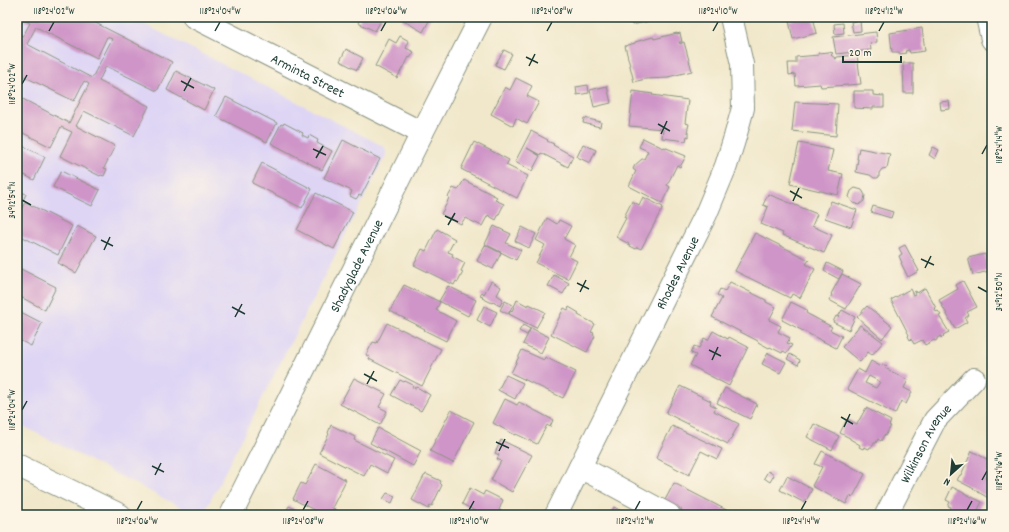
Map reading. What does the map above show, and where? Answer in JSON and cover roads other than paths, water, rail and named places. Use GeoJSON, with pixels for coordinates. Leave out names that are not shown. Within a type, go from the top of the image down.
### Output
{"type":"FeatureCollection","features":[{"type":"Feature","properties":{"kind":"street","name":"Arminta Street"},"geometry":{"type":"LineString","coordinates":[[194,17],[422,133]]}},
{"type":"Feature","properties":{"kind":"street","name":"Shadyglade Avenue"},"geometry":{"type":"LineString","coordinates":[[231,515],[481,17]]}},
{"type":"Feature","properties":{"kind":"street","name":"Rhodes Avenue"},"geometry":{"type":"LineString","coordinates":[[556,515],[706,214],[726,166],[743,108],[742,64],[731,17]]}},
{"type":"Feature","properties":{"kind":"street"},"geometry":{"type":"LineString","coordinates":[[987,17],[992,39]]}},
{"type":"Feature","properties":{"kind":"street","name":"Wilkinson Avenue"},"geometry":{"type":"LineString","coordinates":[[886,515],[935,420],[974,379]]}},
{"type":"Feature","properties":{"kind":"street"},"geometry":{"type":"LineString","coordinates":[[17,465],[120,515]]}},
{"type":"Feature","properties":{"kind":"street"},"geometry":{"type":"LineString","coordinates":[[580,467],[668,515]]}}]}
